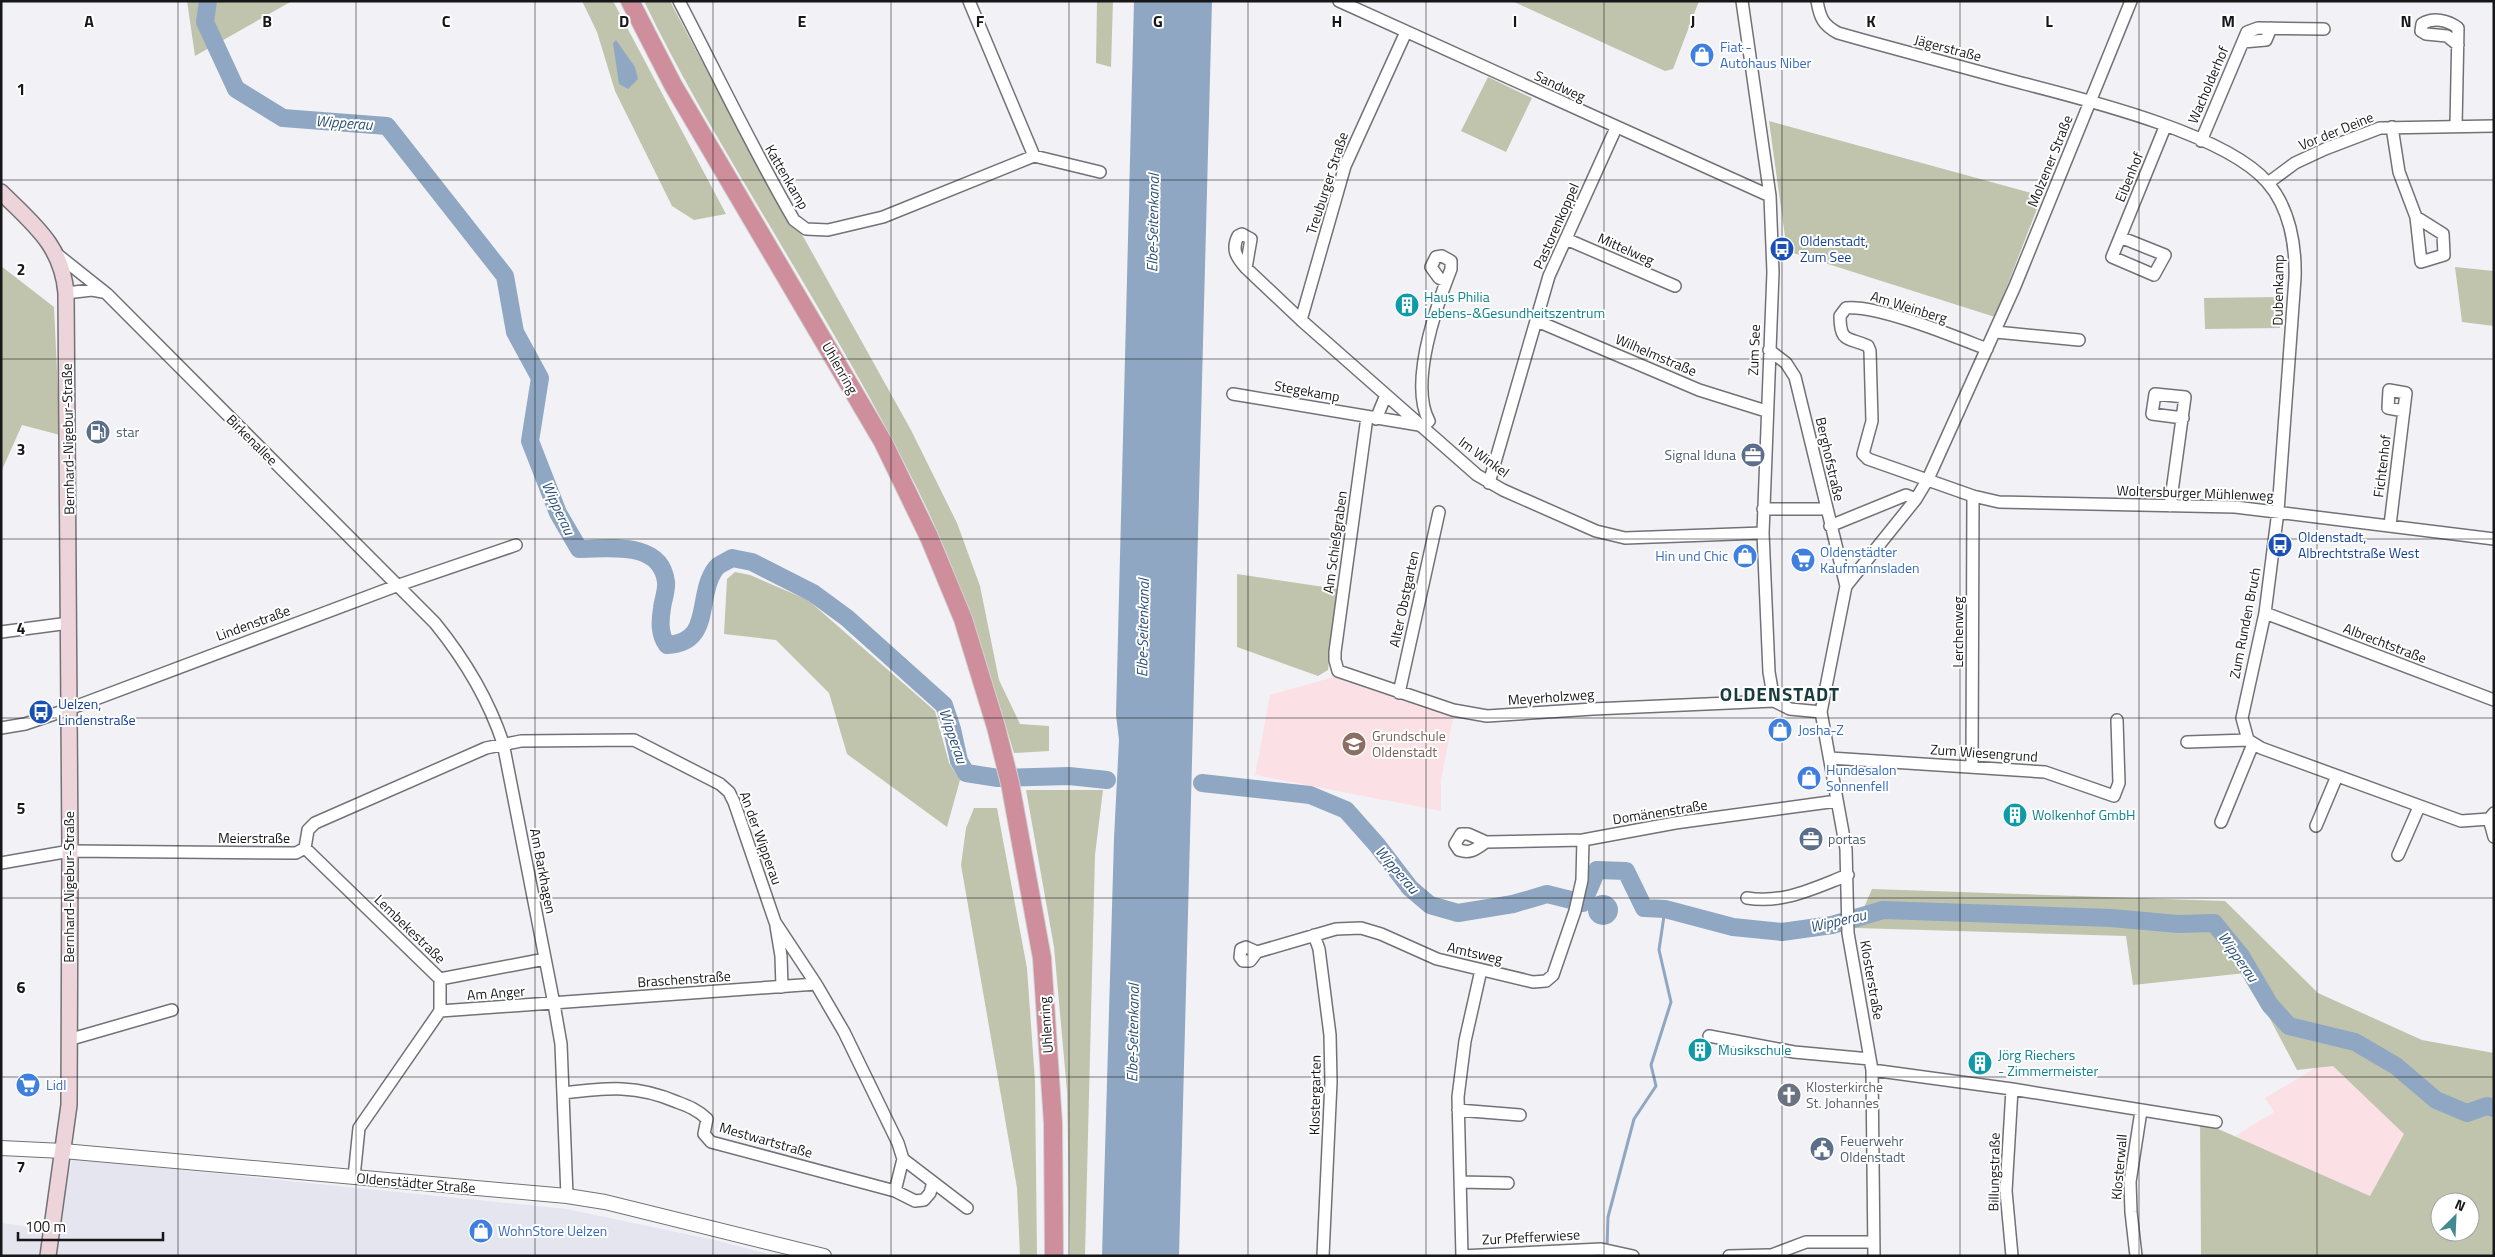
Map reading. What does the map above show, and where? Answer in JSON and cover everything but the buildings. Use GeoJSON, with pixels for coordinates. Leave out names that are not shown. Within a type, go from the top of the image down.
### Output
{"type":"FeatureCollection","features":[{"type":"Feature","properties":{"kind":"highway","name":"Uhlenring"},"geometry":{"type":"LineString","coordinates":[[630,1],[673,86],[822,335],[892,459],[930,536],[963,619],[1003,756],[1042,958],[1053,1123],[1054,1256]]}},
{"type":"Feature","properties":{"kind":"main road","name":"Birkenallee"},"geometry":{"type":"LineString","coordinates":[[1,192],[38,228],[58,256]]}},
{"type":"Feature","properties":{"kind":"main road","name":"Bernhard-Nigebur-Straße"},"geometry":{"type":"LineString","coordinates":[[48,1256],[69,1105],[70,852],[66,293],[58,256]]}},
{"type":"Feature","properties":{"kind":"street","name":"Kattenkamp"},"geometry":{"type":"LineString","coordinates":[[678,1],[730,98],[748,140],[794,220],[806,229],[828,230],[883,216],[1034,156]]}},
{"type":"Feature","properties":{"kind":"street"},"geometry":{"type":"LineString","coordinates":[[969,1],[1034,156],[1100,172]]}},
{"type":"Feature","properties":{"kind":"street","name":"Sandweg"},"geometry":{"type":"LineString","coordinates":[[1339,1],[1616,128],[1770,196]]}},
{"type":"Feature","properties":{"kind":"street","name":"Zum See"},"geometry":{"type":"LineString","coordinates":[[1742,1],[1770,196],[1773,272],[1766,411],[1763,533],[1770,672],[1774,702]]}},
{"type":"Feature","properties":{"kind":"street","name":"Jägerstraße"},"geometry":{"type":"LineString","coordinates":[[1818,1],[1819,12],[1826,26],[1838,33],[2090,102]]}},
{"type":"Feature","properties":{"kind":"street","name":"Molzener Straße"},"geometry":{"type":"LineString","coordinates":[[1821,712],[1846,586],[1916,499],[1928,479],[1996,332],[2131,1]]}},
{"type":"Feature","properties":{"kind":"street","name":"Wacholderhof"},"geometry":{"type":"LineString","coordinates":[[2201,141],[2243,42],[2266,40],[2271,28],[2324,29]]}},
{"type":"Feature","properties":{"kind":"street","name":"Treuburger Straße"},"geometry":{"type":"LineString","coordinates":[[1302,320],[1345,166],[1406,32]]}},
{"type":"Feature","properties":{"kind":"street"},"geometry":{"type":"LineString","coordinates":[[2456,126],[2458,45]]}},
{"type":"Feature","properties":{"kind":"street","name":"Dubenkamp"},"geometry":{"type":"LineString","coordinates":[[2090,102],[2165,126],[2230,153],[2251,166],[2268,183],[2284,210],[2296,261],[2294,318],[2278,511]]}},
{"type":"Feature","properties":{"kind":"street","name":"Eibenhof"},"geometry":{"type":"LineString","coordinates":[[2120,237],[2165,126]]}},
{"type":"Feature","properties":{"kind":"street","name":"Vor der Deine"},"geometry":{"type":"LineString","coordinates":[[2268,183],[2295,164],[2325,148],[2380,128],[2494,126]]}},
{"type":"Feature","properties":{"kind":"street","name":"Vor der Deine"},"geometry":{"type":"LineString","coordinates":[[2392,127],[2399,172],[2416,217]]}},
{"type":"Feature","properties":{"kind":"street","name":"Pastorenkoppel"},"geometry":{"type":"LineString","coordinates":[[1490,483],[1549,276],[1616,128]]}},
{"type":"Feature","properties":{"kind":"street","name":"Mittelweg"},"geometry":{"type":"LineString","coordinates":[[1566,239],[1674,286]]}},
{"type":"Feature","properties":{"kind":"street","name":"Birkenallee"},"geometry":{"type":"LineString","coordinates":[[58,256],[107,294],[396,586]]}},
{"type":"Feature","properties":{"kind":"street","name":"Im Winkel"},"geometry":{"type":"LineString","coordinates":[[1246,268],[1420,426],[1490,483],[1610,536],[1625,538],[1763,533]]}},
{"type":"Feature","properties":{"kind":"street"},"geometry":{"type":"LineString","coordinates":[[1420,426],[1429,420],[1423,409],[1423,360],[1446,281]]}},
{"type":"Feature","properties":{"kind":"street"},"geometry":{"type":"LineString","coordinates":[[66,293],[92,290],[107,294]]}},
{"type":"Feature","properties":{"kind":"street","name":"Am Weinberg"},"geometry":{"type":"LineString","coordinates":[[1928,479],[1868,459],[1863,454],[1872,421],[1870,351],[1868,346],[1853,342],[1845,337],[1840,325],[1840,316],[1846,308],[1858,307],[1987,349]]}},
{"type":"Feature","properties":{"kind":"street","name":"Wilhelmstraße"},"geometry":{"type":"LineString","coordinates":[[1537,321],[1699,390],[1766,411]]}},
{"type":"Feature","properties":{"kind":"street"},"geometry":{"type":"LineString","coordinates":[[1996,332],[2079,340]]}},
{"type":"Feature","properties":{"kind":"street","name":"Berghofstraße"},"geometry":{"type":"LineString","coordinates":[[1769,350],[1786,363],[1795,377],[1846,586]]}},
{"type":"Feature","properties":{"kind":"street","name":"Stegekamp"},"geometry":{"type":"LineString","coordinates":[[1233,394],[1420,426]]}},
{"type":"Feature","properties":{"kind":"street"},"geometry":{"type":"LineString","coordinates":[[1372,418],[1386,395]]}},
{"type":"Feature","properties":{"kind":"street","name":"Fichtenhof"},"geometry":{"type":"LineString","coordinates":[[2390,525],[2404,411]]}},
{"type":"Feature","properties":{"kind":"street","name":"Am Schießgraben"},"geometry":{"type":"LineString","coordinates":[[1338,671],[1335,652],[1372,418]]}},
{"type":"Feature","properties":{"kind":"street"},"geometry":{"type":"LineString","coordinates":[[2170,506],[2183,418]]}},
{"type":"Feature","properties":{"kind":"street","name":"Woltersburger Mühlenweg"},"geometry":{"type":"LineString","coordinates":[[1928,479],[1973,496],[1999,502],[2235,507],[2494,539]]}},
{"type":"Feature","properties":{"kind":"street"},"geometry":{"type":"LineString","coordinates":[[1830,526],[1906,495],[1916,499]]}},
{"type":"Feature","properties":{"kind":"street","name":"Lerchenweg"},"geometry":{"type":"LineString","coordinates":[[1972,767],[1973,496]]}},
{"type":"Feature","properties":{"kind":"street"},"geometry":{"type":"LineString","coordinates":[[1763,509],[1826,509]]}},
{"type":"Feature","properties":{"kind":"street","name":"Zum Runden Bruch"},"geometry":{"type":"LineString","coordinates":[[2250,742],[2242,718],[2265,613],[2278,511]]}},
{"type":"Feature","properties":{"kind":"street","name":"Alter Obstgarten"},"geometry":{"type":"LineString","coordinates":[[1399,693],[1439,512]]}},
{"type":"Feature","properties":{"kind":"street","name":"Lindenstraße"},"geometry":{"type":"LineString","coordinates":[[1,728],[25,724],[69,709],[396,586],[516,545]]}},
{"type":"Feature","properties":{"kind":"street","name":"Am Barkhagen"},"geometry":{"type":"LineString","coordinates":[[396,586],[435,623],[456,649],[485,698],[503,743],[561,1044],[568,1196]]}},
{"type":"Feature","properties":{"kind":"street","name":"Albrechtstraße"},"geometry":{"type":"LineString","coordinates":[[2265,613],[2494,700]]}},
{"type":"Feature","properties":{"kind":"street"},"geometry":{"type":"LineString","coordinates":[[1,632],[69,622]]}},
{"type":"Feature","properties":{"kind":"street","name":"Meyerholzweg"},"geometry":{"type":"LineString","coordinates":[[1338,671],[1453,710],[1487,716],[1593,709],[1774,702]]}},
{"type":"Feature","properties":{"kind":"street"},"geometry":{"type":"LineString","coordinates":[[1774,702],[1790,709],[1821,712]]}},
{"type":"Feature","properties":{"kind":"street","name":"Klosterstraße"},"geometry":{"type":"LineString","coordinates":[[1821,712],[1846,849],[1848,933],[1871,1064],[1874,1256]]}},
{"type":"Feature","properties":{"kind":"street","name":"Zum Wiesengrund"},"geometry":{"type":"LineString","coordinates":[[1830,758],[2045,772],[2114,796],[2118,783],[2117,720]]}},
{"type":"Feature","properties":{"kind":"street","name":"An der Wipperau"},"geometry":{"type":"LineString","coordinates":[[503,743],[521,741],[634,740],[720,784],[729,792],[734,802],[775,922],[781,956],[782,987]]}},
{"type":"Feature","properties":{"kind":"street"},"geometry":{"type":"LineString","coordinates":[[2187,742],[2250,742],[2418,807],[2462,821],[2491,816],[2494,837]]}},
{"type":"Feature","properties":{"kind":"street"},"geometry":{"type":"LineString","coordinates":[[2221,822],[2250,742]]}},
{"type":"Feature","properties":{"kind":"street","name":"Meierstraße"},"geometry":{"type":"LineString","coordinates":[[1,863],[70,852],[296,853],[305,848],[308,830],[315,823],[486,748],[503,743]]}},
{"type":"Feature","properties":{"kind":"street"},"geometry":{"type":"LineString","coordinates":[[2316,826],[2337,776]]}},
{"type":"Feature","properties":{"kind":"street","name":"Domänenstraße"},"geometry":{"type":"LineString","coordinates":[[1486,842],[1583,840],[1675,823],[1837,801]]}},
{"type":"Feature","properties":{"kind":"street"},"geometry":{"type":"LineString","coordinates":[[2398,855],[2418,807]]}},
{"type":"Feature","properties":{"kind":"street","name":"Amtsweg"},"geometry":{"type":"LineString","coordinates":[[1257,952],[1336,929],[1361,928],[1380,934],[1421,954],[1533,982],[1546,981],[1553,975],[1576,911],[1582,880],[1583,840]]}},
{"type":"Feature","properties":{"kind":"street","name":"Lembekestraße"},"geometry":{"type":"LineString","coordinates":[[305,848],[440,979],[440,1012]]}},
{"type":"Feature","properties":{"kind":"street"},"geometry":{"type":"LineString","coordinates":[[1747,898],[1764,901],[1782,899],[1848,875]]}},
{"type":"Feature","properties":{"kind":"street","name":"An der Wipperau"},"geometry":{"type":"LineString","coordinates":[[775,922],[816,984],[863,1071],[903,1159],[967,1208]]}},
{"type":"Feature","properties":{"kind":"street","name":"Klostergarten"},"geometry":{"type":"LineString","coordinates":[[1314,935],[1319,949],[1331,1046],[1330,1127],[1323,1256]]}},
{"type":"Feature","properties":{"kind":"street","name":"Am Anger"},"geometry":{"type":"LineString","coordinates":[[440,979],[545,959]]}},
{"type":"Feature","properties":{"kind":"street"},"geometry":{"type":"LineString","coordinates":[[1462,1256],[1458,1110],[1465,1041],[1480,970]]}},
{"type":"Feature","properties":{"kind":"street","name":"Braschenstraße"},"geometry":{"type":"LineString","coordinates":[[554,1004],[816,984]]}},
{"type":"Feature","properties":{"kind":"street","name":"Am Anger"},"geometry":{"type":"LineString","coordinates":[[440,1012],[554,1004]]}},
{"type":"Feature","properties":{"kind":"street"},"geometry":{"type":"LineString","coordinates":[[68,1040],[172,1010]]}},
{"type":"Feature","properties":{"kind":"street"},"geometry":{"type":"LineString","coordinates":[[354,1178],[359,1128],[440,1012]]}},
{"type":"Feature","properties":{"kind":"street"},"geometry":{"type":"LineString","coordinates":[[1709,1036],[2141,1111],[2216,1122]]}},
{"type":"Feature","properties":{"kind":"street","name":"Mestwartstraße"},"geometry":{"type":"LineString","coordinates":[[563,1093],[607,1088],[630,1088],[656,1092],[699,1111],[707,1119],[704,1134],[711,1142],[895,1191],[915,1201],[924,1200],[930,1193],[933,1182]]}},
{"type":"Feature","properties":{"kind":"street","name":"Billungstraße"},"geometry":{"type":"LineString","coordinates":[[2012,1089],[2006,1191],[2012,1256]]}},
{"type":"Feature","properties":{"kind":"street"},"geometry":{"type":"LineString","coordinates":[[1458,1110],[1520,1115]]}},
{"type":"Feature","properties":{"kind":"street","name":"Klosterwall"},"geometry":{"type":"LineString","coordinates":[[2136,1256],[2130,1182],[2141,1111]]}},
{"type":"Feature","properties":{"kind":"street","name":"Oldenstädter Straße"},"geometry":{"type":"LineString","coordinates":[[1,1148],[63,1151],[568,1196],[614,1204],[824,1256]]}},
{"type":"Feature","properties":{"kind":"street"},"geometry":{"type":"LineString","coordinates":[[895,1191],[903,1159]]}},
{"type":"Feature","properties":{"kind":"street"},"geometry":{"type":"LineString","coordinates":[[1460,1182],[1508,1182]]}},
{"type":"Feature","properties":{"kind":"street"},"geometry":{"type":"LineString","coordinates":[[1729,1256],[1769,1255],[1806,1242],[1873,1242]]}},
{"type":"Feature","properties":{"kind":"street","name":"Zur Pfefferwiese"},"geometry":{"type":"LineString","coordinates":[[1462,1256],[1600,1249],[1614,1250],[1633,1256]]}},
{"type":"Feature","properties":{"kind":"shaded area","name":"Grundschule Oldenstadt"},"geometry":{"type":"Polygon","coordinates":[[[1337,676],[1454,714],[1441,780],[1441,811],[1255,775],[1270,695],[1337,676]]]}},
{"type":"Feature","properties":{"kind":"shaded area"},"geometry":{"type":"Polygon","coordinates":[[[2329,1060],[2414,1139],[2363,1220],[2235,1136],[2274,1112],[2265,1098],[2329,1060]]]}},
{"type":"Feature","properties":{"kind":"shaded area"},"geometry":{"type":"Polygon","coordinates":[[[72,1159],[567,1209],[719,1241],[775,1256],[1,1256],[1,1223],[57,1230],[72,1159]]]}},
{"type":"Feature","properties":{"kind":"green space"},"geometry":{"type":"Polygon","coordinates":[[[187,1],[292,1],[195,56],[187,1]]]}},
{"type":"Feature","properties":{"kind":"green space"},"geometry":{"type":"Polygon","coordinates":[[[582,1],[613,1],[726,214],[694,220],[672,206],[615,91],[597,32],[582,1]]]}},
{"type":"Feature","properties":{"kind":"green space"},"geometry":{"type":"Polygon","coordinates":[[[644,1],[670,1],[756,164],[804,238],[911,430],[957,523],[980,586],[999,680],[1020,724],[1049,726],[1049,751],[1014,753],[982,650],[958,582],[915,484],[858,376],[697,102],[644,1]]]}},
{"type":"Feature","properties":{"kind":"green space"},"geometry":{"type":"Polygon","coordinates":[[[1097,1],[1113,1],[1111,67],[1096,63],[1097,1]]]}},
{"type":"Feature","properties":{"kind":"green space"},"geometry":{"type":"Polygon","coordinates":[[[1512,1],[1699,1],[1673,69],[1665,71],[1512,1]]]}},
{"type":"Feature","properties":{"kind":"green space"},"geometry":{"type":"Polygon","coordinates":[[[1488,77],[1532,98],[1506,152],[1461,131],[1488,77]]]}},
{"type":"Feature","properties":{"kind":"green space"},"geometry":{"type":"Polygon","coordinates":[[[1769,121],[2042,196],[1995,317],[1787,251],[1769,121]]]}},
{"type":"Feature","properties":{"kind":"green space"},"geometry":{"type":"Polygon","coordinates":[[[1,266],[54,307],[60,435],[22,425],[1,472],[1,266]]]}},
{"type":"Feature","properties":{"kind":"green space"},"geometry":{"type":"Polygon","coordinates":[[[2455,267],[2494,271],[2494,326],[2462,322],[2455,267]]]}},
{"type":"Feature","properties":{"kind":"green space"},"geometry":{"type":"Polygon","coordinates":[[[2279,297],[2280,328],[2205,329],[2204,298],[2279,297]]]}},
{"type":"Feature","properties":{"kind":"green space"},"geometry":{"type":"Polygon","coordinates":[[[735,572],[750,575],[808,600],[935,711],[949,763],[960,780],[947,827],[847,754],[829,693],[776,640],[724,634],[727,579],[735,572]]]}},
{"type":"Feature","properties":{"kind":"green space"},"geometry":{"type":"Polygon","coordinates":[[[1237,574],[1338,589],[1328,670],[1318,676],[1237,647],[1237,574]]]}},
{"type":"Feature","properties":{"kind":"green space"},"geometry":{"type":"Polygon","coordinates":[[[1026,790],[1103,790],[1095,855],[1085,1256],[1070,1256],[1067,1091],[1054,947],[1026,790]]]}},
{"type":"Feature","properties":{"kind":"green space"},"geometry":{"type":"Polygon","coordinates":[[[974,808],[997,808],[1027,968],[1035,1081],[1037,1256],[1020,1256],[1017,1188],[961,865],[966,828],[974,808]]]}},
{"type":"Feature","properties":{"kind":"green space"},"geometry":{"type":"Polygon","coordinates":[[[1872,889],[2225,901],[2318,993],[2422,1040],[2494,1053],[2494,1256],[2201,1256],[2200,1121],[2370,1196],[2404,1134],[2333,1066],[2297,1070],[2246,973],[2133,985],[2126,936],[1855,928],[1872,889]]]}},
{"type":"Feature","properties":{"kind":"water","name":"Elbe-Seitenkanal"},"geometry":{"type":"Polygon","coordinates":[[[1134,1],[1212,1],[1179,1256],[1102,1256],[1114,838],[1119,740],[1116,715],[1134,1]]]}},
{"type":"Feature","properties":{"kind":"water"},"geometry":{"type":"Polygon","coordinates":[[[616,40],[635,67],[638,79],[628,89],[619,84],[613,43],[616,40]]]}},
{"type":"Feature","properties":{"kind":"water"},"geometry":{"type":"Polygon","coordinates":[[[1603,895],[1614,899],[1618,910],[1614,921],[1603,925],[1592,921],[1588,910],[1592,899],[1603,895]]]}},
{"type":"Feature","properties":{"kind":"waterway","name":"Wipperau"},"geometry":{"type":"LineString","coordinates":[[208,1],[205,22],[236,89],[283,118],[387,126],[505,276],[515,332],[540,378],[530,441],[558,513],[579,549],[618,548],[644,553],[655,559],[662,569],[666,582],[661,632],[667,645],[682,642],[692,636],[698,627],[706,591],[717,567],[732,558],[752,562],[813,593],[847,618],[944,705],[952,729],[959,761],[966,773],[998,778],[1069,776],[1107,780]]}},
{"type":"Feature","properties":{"kind":"waterway","name":"Wipperau"},"geometry":{"type":"LineString","coordinates":[[1202,783],[1310,795],[1346,810],[1377,845],[1410,888],[1430,905],[1458,913],[1513,904],[1547,894],[1583,903],[1597,870],[1626,871],[1644,908],[1665,909],[1733,927],[1782,932],[1832,925],[1883,910],[2111,918],[2178,924],[2214,923],[2241,956],[2270,1005],[2289,1026],[2355,1042],[2396,1066],[2436,1100],[2467,1113],[2487,1106],[2494,1108]]}},
{"type":"Feature","properties":{"kind":"waterway"},"geometry":{"type":"LineString","coordinates":[[1607,1247],[1608,1217],[1634,1119],[1656,1086],[1651,1065],[1671,1002],[1659,950],[1665,909]]}},
{"type":"Feature","properties":{"kind":"place","name":"Fiat - Autohaus Niber"},"geometry":{"type":"Point","coordinates":[1702,55]}},
{"type":"Feature","properties":{"kind":"place","name":"Oldenstadt, Zum See"},"geometry":{"type":"Point","coordinates":[1782,249]}},
{"type":"Feature","properties":{"kind":"place","name":"Haus Philia Lebens-&Gesundheitszentrum"},"geometry":{"type":"Point","coordinates":[1407,305]}},
{"type":"Feature","properties":{"kind":"place","name":"star"},"geometry":{"type":"Point","coordinates":[98,432]}},
{"type":"Feature","properties":{"kind":"place","name":"Signal Iduna"},"geometry":{"type":"Point","coordinates":[1753,455]}},
{"type":"Feature","properties":{"kind":"place","name":"Oldenstadt, Albrechtstraße West"},"geometry":{"type":"Point","coordinates":[2280,545]}},
{"type":"Feature","properties":{"kind":"place","name":"Hin und Chic"},"geometry":{"type":"Point","coordinates":[1745,556]}},
{"type":"Feature","properties":{"kind":"place","name":"Oldenstädter Kaufmannsladen"},"geometry":{"type":"Point","coordinates":[1803,560]}},
{"type":"Feature","properties":{"kind":"place","name":"Uelzen, Lindenstraße"},"geometry":{"type":"Point","coordinates":[41,712]}},
{"type":"Feature","properties":{"kind":"place","name":"Josha-Z"},"geometry":{"type":"Point","coordinates":[1780,730]}},
{"type":"Feature","properties":{"kind":"place","name":"Grundschule Oldenstadt"},"geometry":{"type":"Point","coordinates":[1354,744]}},
{"type":"Feature","properties":{"kind":"place","name":"Hundesalon Sonnenfell"},"geometry":{"type":"Point","coordinates":[1809,778]}},
{"type":"Feature","properties":{"kind":"place","name":"Wolkenhof GmbH"},"geometry":{"type":"Point","coordinates":[2015,815]}},
{"type":"Feature","properties":{"kind":"place","name":"portas"},"geometry":{"type":"Point","coordinates":[1811,839]}},
{"type":"Feature","properties":{"kind":"place","name":"Musikschule"},"geometry":{"type":"Point","coordinates":[1700,1050]}},
{"type":"Feature","properties":{"kind":"place","name":"Jörg Riechers - Zimmermeister"},"geometry":{"type":"Point","coordinates":[1980,1063]}},
{"type":"Feature","properties":{"kind":"place","name":"Lidl"},"geometry":{"type":"Point","coordinates":[28,1085]}},
{"type":"Feature","properties":{"kind":"place","name":"Klosterkirche St. Johannes"},"geometry":{"type":"Point","coordinates":[1789,1095]}},
{"type":"Feature","properties":{"kind":"place","name":"Feuerwehr Oldenstadt"},"geometry":{"type":"Point","coordinates":[1822,1149]}},
{"type":"Feature","properties":{"kind":"place","name":"WohnStore Uelzen"},"geometry":{"type":"Point","coordinates":[481,1231]}},
{"type":"Feature","properties":{"kind":"district","name":"OLDENSTADT"},"geometry":{"type":"Point","coordinates":[1780,694]}}]}
